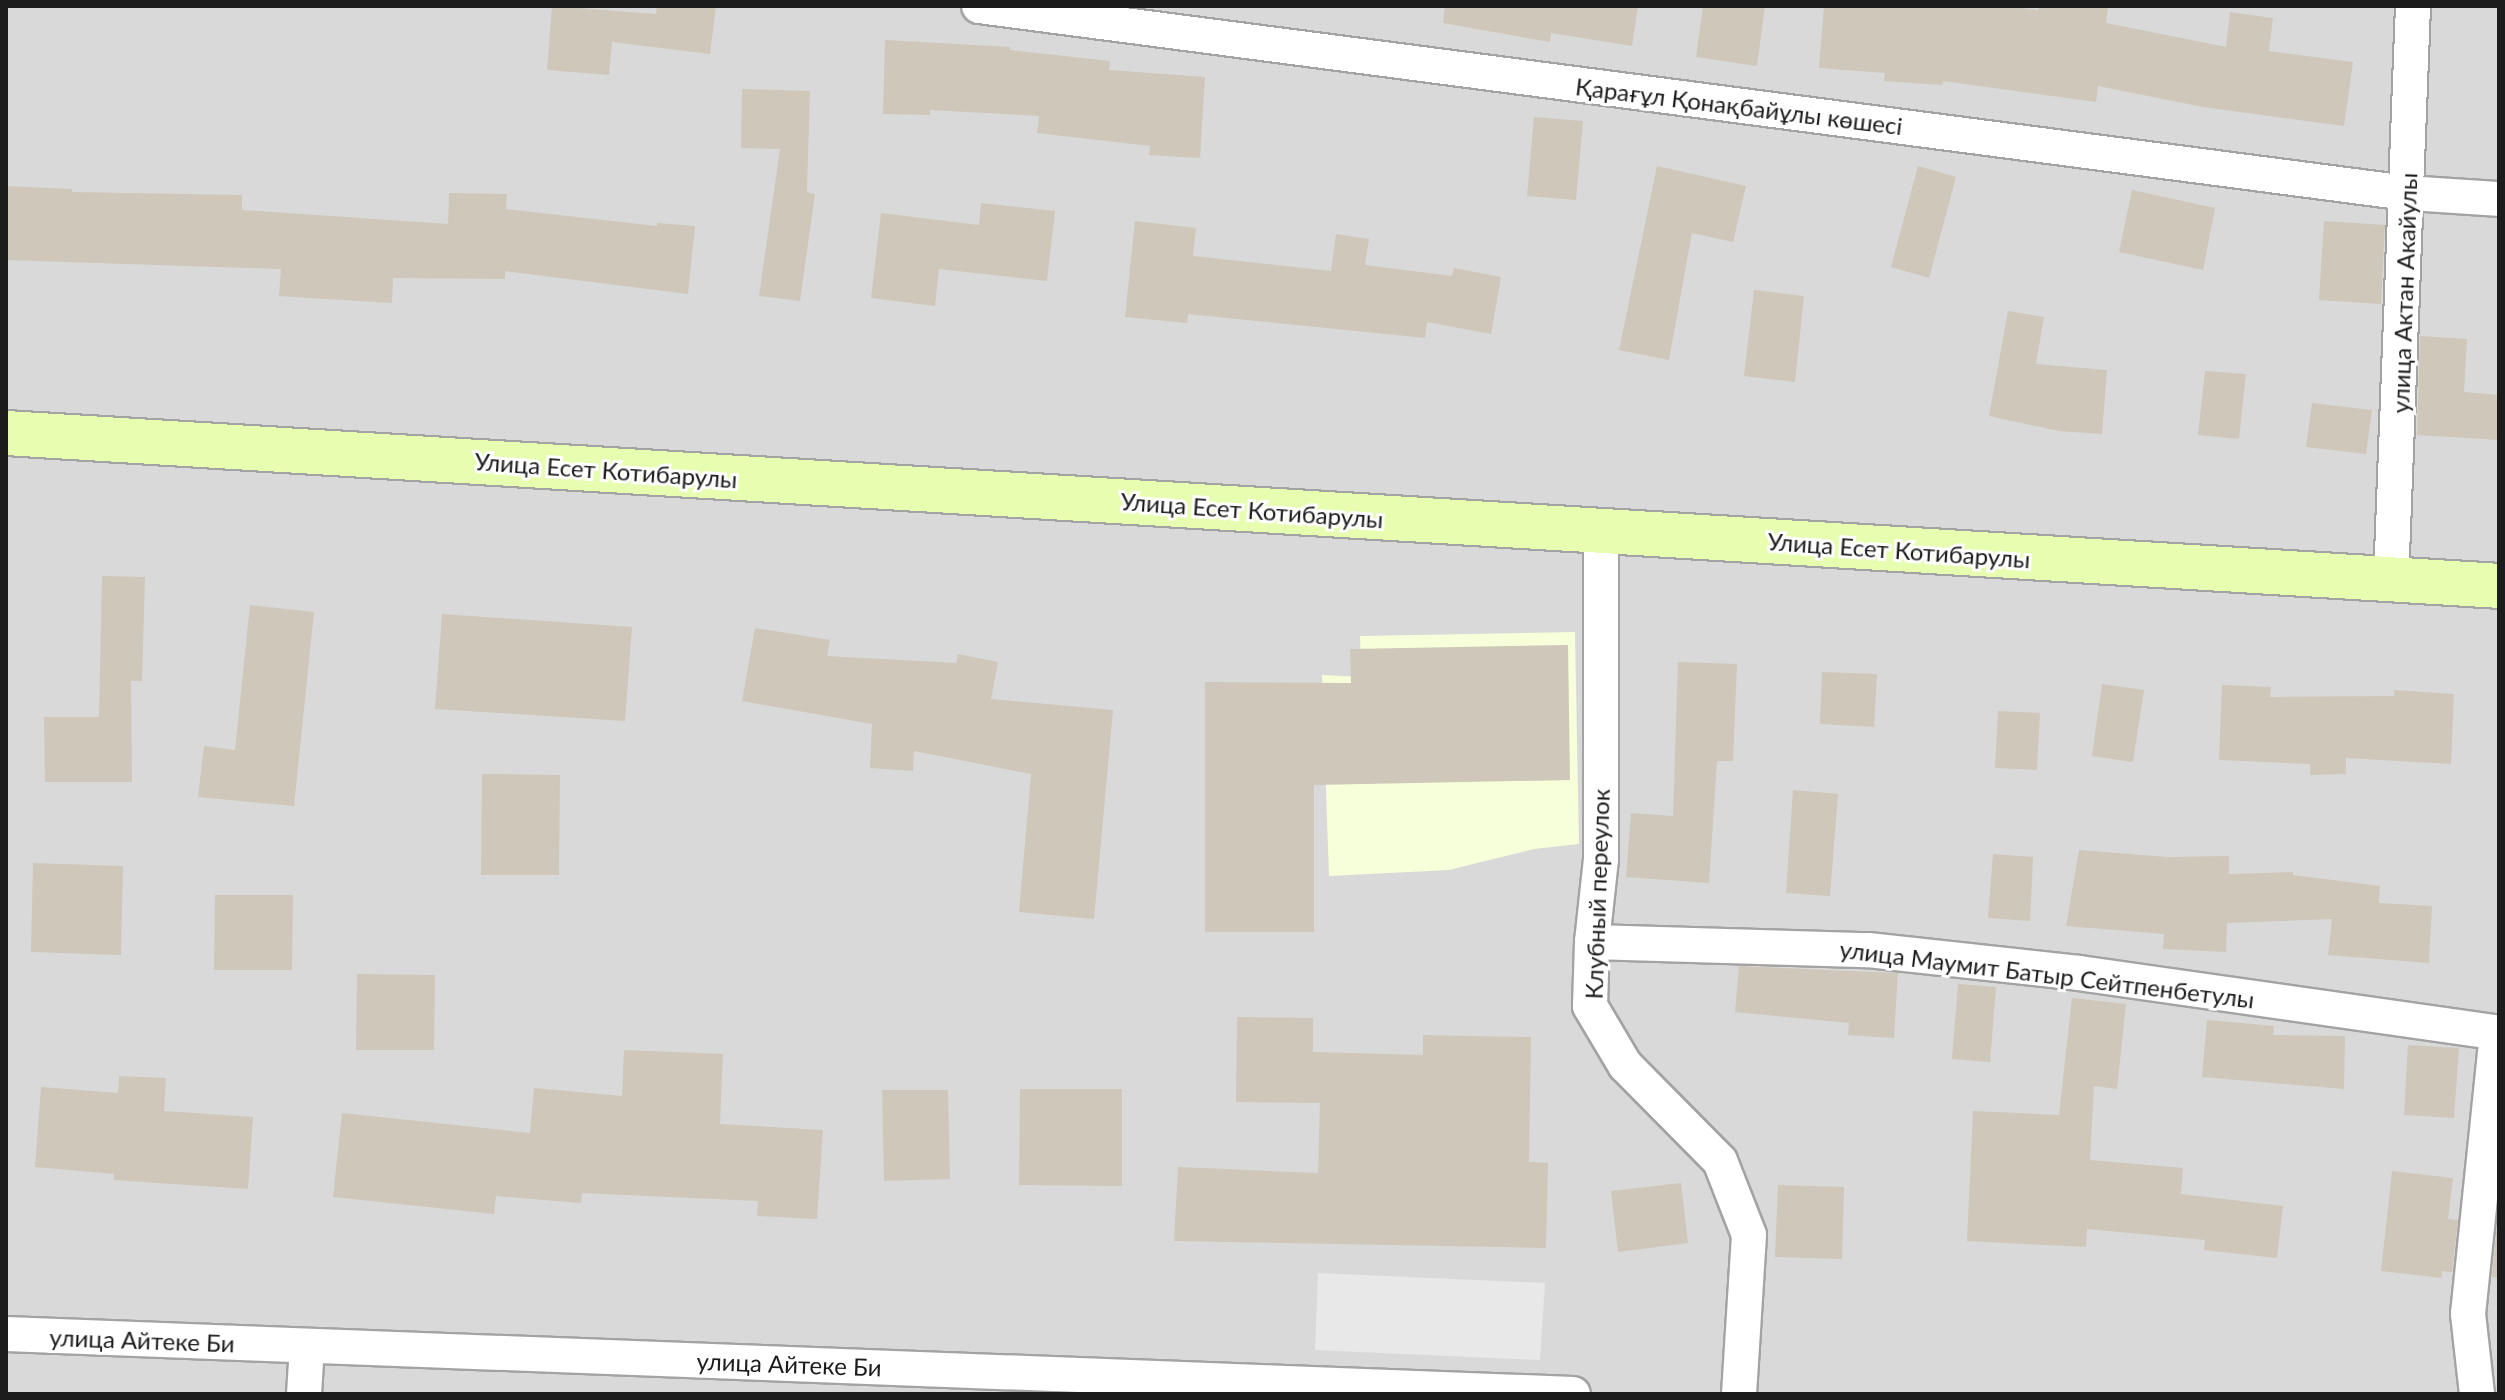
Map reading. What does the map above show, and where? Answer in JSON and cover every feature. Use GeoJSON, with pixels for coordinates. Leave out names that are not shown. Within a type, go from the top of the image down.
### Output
{"type":"FeatureCollection","features":[{"type":"Feature","properties":{"kind":"main road","name":"Улица Есет Котибарулы"},"geometry":{"type":"LineString","coordinates":[[6,433],[2499,586]]}},
{"type":"Feature","properties":{"kind":"street","name":"Қарағұл Қонақбайұлы көшесі"},"geometry":{"type":"LineString","coordinates":[[979,6],[2408,193],[2499,199]]}},
{"type":"Feature","properties":{"kind":"street","name":"улица Актан Акайулы"},"geometry":{"type":"LineString","coordinates":[[2391,581],[2413,6]]}},
{"type":"Feature","properties":{"kind":"street","name":"Клубный переулок"},"geometry":{"type":"LineString","coordinates":[[1601,532],[1601,859],[1592,942],[1590,1006],[1625,1065],[1720,1161],[1749,1235],[1739,1394]]}},
{"type":"Feature","properties":{"kind":"street","name":"улица Маумит Батыр Сейтпенбетулы"},"geometry":{"type":"LineString","coordinates":[[1592,942],[1868,950],[2079,973],[2498,1033]]}},
{"type":"Feature","properties":{"kind":"street"},"geometry":{"type":"LineString","coordinates":[[2477,1394],[2468,1314],[2498,1033]]}},
{"type":"Feature","properties":{"kind":"street","name":"улица Айтеке Би"},"geometry":{"type":"LineString","coordinates":[[6,1334],[307,1346],[1026,1384],[1573,1394]]}},
{"type":"Feature","properties":{"kind":"street"},"geometry":{"type":"LineString","coordinates":[[304,1394],[307,1346]]}},
{"type":"Feature","properties":{"kind":"shaded area"},"geometry":{"type":"Polygon","coordinates":[[[6,6],[2499,6],[2499,1394],[6,1394],[6,6]]]}},
{"type":"Feature","properties":{"kind":"shaded area"},"geometry":{"type":"Polygon","coordinates":[[[1575,632],[1579,844],[1534,849],[1449,870],[1329,876],[1322,675],[1361,677],[1360,636],[1575,632]]]}},
{"type":"Feature","properties":{"kind":"shaded area"},"geometry":{"type":"Polygon","coordinates":[[[1318,1273],[1545,1283],[1540,1360],[1315,1350],[1318,1273]]]}},
{"type":"Feature","properties":{"kind":"building"},"geometry":{"type":"Polygon","coordinates":[[[552,6],[656,14],[657,6],[716,6],[710,54],[612,42],[609,75],[547,70],[552,6]]]}},
{"type":"Feature","properties":{"kind":"building"},"geometry":{"type":"Polygon","coordinates":[[[1445,6],[1638,6],[1632,46],[1551,33],[1550,42],[1443,23],[1445,6]]]}},
{"type":"Feature","properties":{"kind":"building"},"geometry":{"type":"Polygon","coordinates":[[[1703,6],[1765,6],[1757,66],[1696,57],[1703,6]]]}},
{"type":"Feature","properties":{"kind":"building"},"geometry":{"type":"Polygon","coordinates":[[[1824,6],[2004,6],[2038,10],[2039,6],[2108,6],[2106,23],[2226,47],[2230,12],[2273,18],[2269,51],[2353,62],[2344,126],[2203,107],[2098,86],[2096,102],[1943,81],[1942,85],[1884,81],[1885,73],[1819,68],[1824,6]]]}},
{"type":"Feature","properties":{"kind":"building"},"geometry":{"type":"Polygon","coordinates":[[[885,40],[1010,47],[1010,50],[1110,61],[1109,70],[1205,77],[1200,158],[1149,155],[1150,146],[1037,133],[1039,116],[930,110],[930,115],[883,114],[885,40]]]}},
{"type":"Feature","properties":{"kind":"building"},"geometry":{"type":"Polygon","coordinates":[[[742,89],[810,91],[807,192],[815,194],[800,301],[759,296],[780,149],[741,148],[742,89]]]}},
{"type":"Feature","properties":{"kind":"building"},"geometry":{"type":"Polygon","coordinates":[[[1534,117],[1583,121],[1576,200],[1527,196],[1534,117]]]}},
{"type":"Feature","properties":{"kind":"building"},"geometry":{"type":"Polygon","coordinates":[[[1657,166],[1746,186],[1733,242],[1692,233],[1669,360],[1619,350],[1657,166]]]}},
{"type":"Feature","properties":{"kind":"building"},"geometry":{"type":"Polygon","coordinates":[[[1918,166],[1956,177],[1929,278],[1891,267],[1918,166]]]}},
{"type":"Feature","properties":{"kind":"building"},"geometry":{"type":"Polygon","coordinates":[[[6,186],[72,189],[72,192],[242,195],[242,210],[448,224],[449,193],[507,194],[506,209],[657,226],[657,223],[695,226],[688,294],[505,271],[505,279],[393,278],[392,303],[279,296],[281,269],[6,260],[6,186]]]}},
{"type":"Feature","properties":{"kind":"building"},"geometry":{"type":"Polygon","coordinates":[[[2132,190],[2215,208],[2203,270],[2119,252],[2132,190]]]}},
{"type":"Feature","properties":{"kind":"building"},"geometry":{"type":"Polygon","coordinates":[[[981,203],[1055,211],[1047,281],[939,269],[935,306],[871,298],[881,213],[979,225],[981,203]]]}},
{"type":"Feature","properties":{"kind":"building"},"geometry":{"type":"Polygon","coordinates":[[[1135,221],[1196,228],[1193,256],[1331,271],[1336,234],[1369,239],[1365,265],[1452,276],[1454,268],[1501,277],[1491,334],[1427,322],[1425,338],[1188,314],[1187,323],[1125,317],[1135,221]]]}},
{"type":"Feature","properties":{"kind":"building"},"geometry":{"type":"Polygon","coordinates":[[[2324,221],[2385,225],[2381,304],[2319,300],[2324,221]]]}},
{"type":"Feature","properties":{"kind":"building"},"geometry":{"type":"Polygon","coordinates":[[[1754,290],[1804,296],[1795,382],[1744,376],[1754,290]]]}},
{"type":"Feature","properties":{"kind":"building"},"geometry":{"type":"Polygon","coordinates":[[[2008,311],[2044,317],[2036,364],[2107,370],[2102,434],[2059,431],[1989,416],[2008,311]]]}},
{"type":"Feature","properties":{"kind":"building"},"geometry":{"type":"Polygon","coordinates":[[[2420,336],[2467,339],[2464,392],[2499,395],[2499,440],[2417,435],[2420,336]]]}},
{"type":"Feature","properties":{"kind":"building"},"geometry":{"type":"Polygon","coordinates":[[[2205,371],[2246,374],[2239,439],[2198,435],[2205,371]]]}},
{"type":"Feature","properties":{"kind":"building"},"geometry":{"type":"Polygon","coordinates":[[[2312,403],[2372,410],[2366,454],[2306,447],[2312,403]]]}},
{"type":"Feature","properties":{"kind":"building"},"geometry":{"type":"Polygon","coordinates":[[[102,576],[145,577],[142,681],[131,681],[132,782],[45,782],[44,717],[99,717],[102,576]]]}},
{"type":"Feature","properties":{"kind":"building"},"geometry":{"type":"Polygon","coordinates":[[[250,605],[314,612],[294,806],[198,797],[204,746],[235,750],[250,605]]]}},
{"type":"Feature","properties":{"kind":"building"},"geometry":{"type":"Polygon","coordinates":[[[442,614],[632,627],[625,721],[435,709],[442,614]]]}},
{"type":"Feature","properties":{"kind":"building"},"geometry":{"type":"Polygon","coordinates":[[[755,628],[830,640],[827,656],[956,663],[958,654],[998,662],[991,699],[1113,710],[1094,919],[1019,912],[1031,774],[914,751],[913,771],[870,768],[872,724],[742,701],[755,628]]]}},
{"type":"Feature","properties":{"kind":"building"},"geometry":{"type":"Polygon","coordinates":[[[1568,645],[1570,780],[1314,785],[1314,932],[1205,932],[1205,682],[1351,683],[1350,649],[1568,645]]]}},
{"type":"Feature","properties":{"kind":"building"},"geometry":{"type":"Polygon","coordinates":[[[1678,662],[1737,664],[1733,761],[1717,761],[1709,883],[1626,877],[1631,813],[1673,816],[1678,662]]]}},
{"type":"Feature","properties":{"kind":"building"},"geometry":{"type":"Polygon","coordinates":[[[1822,672],[1877,674],[1874,727],[1820,724],[1822,672]]]}},
{"type":"Feature","properties":{"kind":"building"},"geometry":{"type":"Polygon","coordinates":[[[2102,684],[2144,690],[2133,762],[2092,756],[2102,684]]]}},
{"type":"Feature","properties":{"kind":"building"},"geometry":{"type":"Polygon","coordinates":[[[2222,685],[2271,687],[2270,697],[2394,696],[2394,690],[2454,694],[2451,764],[2346,758],[2346,774],[2310,775],[2310,764],[2219,760],[2222,685]]]}},
{"type":"Feature","properties":{"kind":"building"},"geometry":{"type":"Polygon","coordinates":[[[1998,711],[2040,713],[2037,770],[1995,768],[1998,711]]]}},
{"type":"Feature","properties":{"kind":"building"},"geometry":{"type":"Polygon","coordinates":[[[482,774],[560,775],[559,875],[481,875],[482,774]]]}},
{"type":"Feature","properties":{"kind":"building"},"geometry":{"type":"Polygon","coordinates":[[[1793,790],[1838,794],[1830,896],[1786,893],[1793,790]]]}},
{"type":"Feature","properties":{"kind":"building"},"geometry":{"type":"Polygon","coordinates":[[[2079,850],[2167,857],[2229,856],[2229,874],[2293,872],[2293,875],[2380,886],[2379,903],[2432,906],[2429,963],[2328,955],[2332,919],[2227,923],[2226,952],[2163,949],[2164,934],[2066,926],[2079,850]]]}},
{"type":"Feature","properties":{"kind":"building"},"geometry":{"type":"Polygon","coordinates":[[[1993,854],[2033,857],[2030,921],[1988,918],[1993,854]]]}},
{"type":"Feature","properties":{"kind":"building"},"geometry":{"type":"Polygon","coordinates":[[[33,863],[123,866],[121,955],[31,952],[33,863]]]}},
{"type":"Feature","properties":{"kind":"building"},"geometry":{"type":"Polygon","coordinates":[[[215,895],[293,895],[292,970],[214,970],[215,895]]]}},
{"type":"Feature","properties":{"kind":"building"},"geometry":{"type":"Polygon","coordinates":[[[1739,966],[1898,973],[1894,1038],[1848,1035],[1849,1023],[1735,1012],[1739,966]]]}},
{"type":"Feature","properties":{"kind":"building"},"geometry":{"type":"Polygon","coordinates":[[[357,974],[435,975],[434,1050],[356,1050],[357,974]]]}},
{"type":"Feature","properties":{"kind":"building"},"geometry":{"type":"Polygon","coordinates":[[[1958,984],[1996,987],[1990,1062],[1952,1059],[1958,984]]]}},
{"type":"Feature","properties":{"kind":"building"},"geometry":{"type":"Polygon","coordinates":[[[2072,998],[2126,1004],[2117,1089],[2094,1086],[2090,1160],[2183,1168],[2181,1194],[2283,1206],[2277,1258],[2204,1250],[2205,1240],[2087,1229],[2086,1247],[1967,1241],[1973,1111],[2059,1115],[2072,998]]]}},
{"type":"Feature","properties":{"kind":"building"},"geometry":{"type":"Polygon","coordinates":[[[1237,1017],[1313,1018],[1313,1052],[1423,1055],[1423,1035],[1531,1037],[1529,1162],[1548,1163],[1546,1248],[1174,1241],[1178,1167],[1318,1173],[1320,1103],[1236,1102],[1237,1017]]]}},
{"type":"Feature","properties":{"kind":"building"},"geometry":{"type":"Polygon","coordinates":[[[2207,1020],[2274,1026],[2273,1035],[2345,1036],[2344,1089],[2202,1077],[2207,1020]]]}},
{"type":"Feature","properties":{"kind":"building"},"geometry":{"type":"Polygon","coordinates":[[[2408,1045],[2459,1048],[2454,1118],[2404,1115],[2408,1045]]]}},
{"type":"Feature","properties":{"kind":"building"},"geometry":{"type":"Polygon","coordinates":[[[624,1050],[723,1054],[720,1124],[823,1130],[817,1219],[757,1216],[758,1201],[582,1193],[581,1203],[496,1196],[494,1214],[333,1197],[342,1113],[530,1133],[534,1088],[622,1096],[624,1050]]]}},
{"type":"Feature","properties":{"kind":"building"},"geometry":{"type":"Polygon","coordinates":[[[119,1076],[166,1078],[164,1111],[253,1117],[248,1189],[114,1180],[114,1174],[35,1167],[41,1087],[118,1093],[119,1076]]]}},
{"type":"Feature","properties":{"kind":"building"},"geometry":{"type":"Polygon","coordinates":[[[1020,1089],[1122,1089],[1122,1186],[1019,1185],[1020,1089]]]}},
{"type":"Feature","properties":{"kind":"building"},"geometry":{"type":"Polygon","coordinates":[[[882,1090],[948,1090],[950,1179],[884,1181],[882,1090]]]}},
{"type":"Feature","properties":{"kind":"building"},"geometry":{"type":"Polygon","coordinates":[[[2392,1171],[2453,1178],[2448,1219],[2458,1220],[2452,1272],[2442,1271],[2442,1278],[2381,1271],[2392,1171]]]}},
{"type":"Feature","properties":{"kind":"building"},"geometry":{"type":"Polygon","coordinates":[[[1681,1183],[1688,1243],[1618,1252],[1611,1191],[1681,1183]]]}},
{"type":"Feature","properties":{"kind":"building"},"geometry":{"type":"Polygon","coordinates":[[[1778,1185],[1844,1187],[1842,1259],[1775,1257],[1778,1185]]]}},
{"type":"Feature","properties":{"kind":"building"},"geometry":{"type":"Polygon","coordinates":[[[2499,1225],[2499,1278],[2492,1277],[2499,1225]]]}}]}
